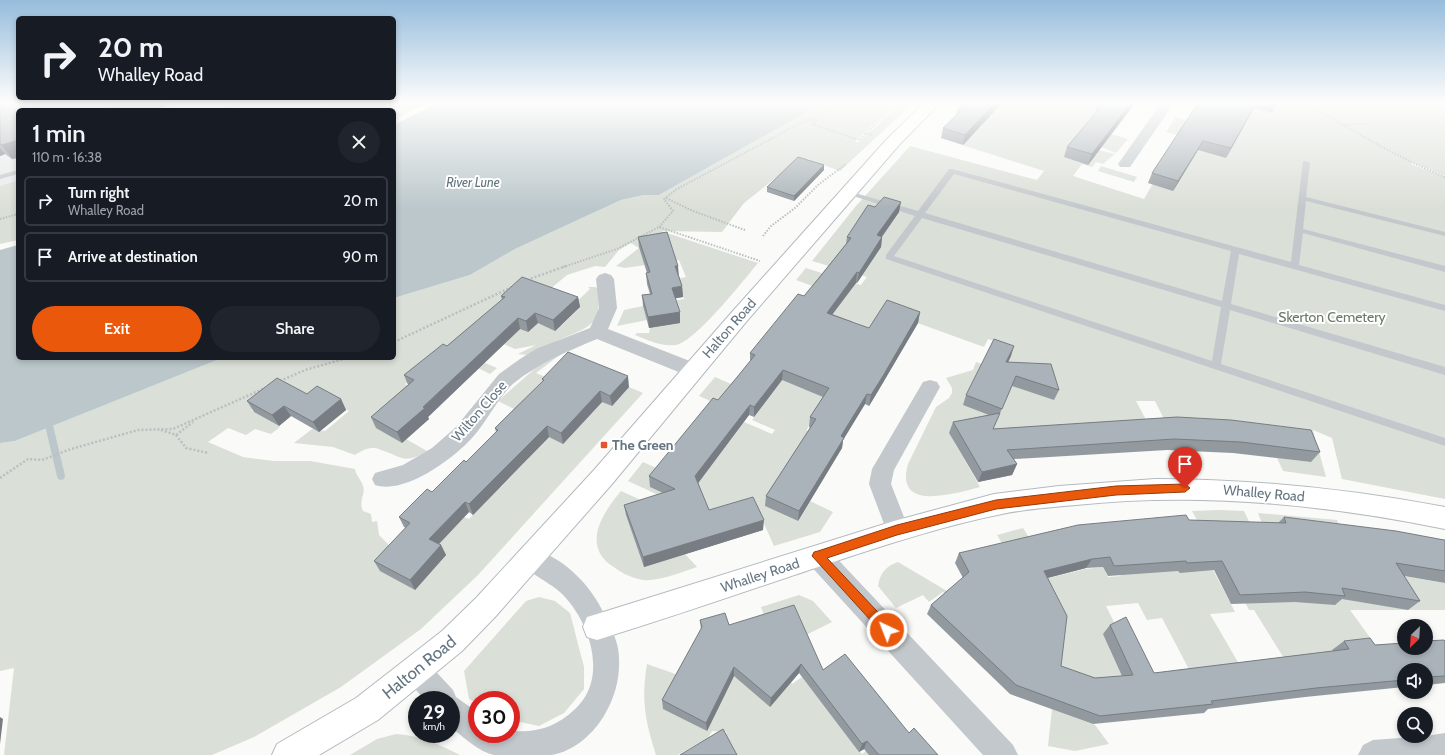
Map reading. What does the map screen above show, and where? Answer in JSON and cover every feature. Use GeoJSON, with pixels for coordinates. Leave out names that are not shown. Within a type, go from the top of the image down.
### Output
{"type":"FeatureCollection","features":[{"type":"Feature","properties":{"kind":"street","name":"Halton Road"},"geometry":{"type":"LineString","coordinates":[[288,755],[367,709],[417,671],[452,641],[531,558],[603,477],[693,370],[897,138]]}},
{"type":"Feature","properties":{"kind":"street"},"geometry":{"type":"LineString","coordinates":[[1125,164],[1143,138]]}},
{"type":"Feature","properties":{"kind":"street"},"geometry":{"type":"LineString","coordinates":[[606,279],[608,308],[597,332],[693,370]]}},
{"type":"Feature","properties":{"kind":"street","name":"Wilton Close"},"geometry":{"type":"LineString","coordinates":[[383,479],[409,473],[440,454],[464,432],[506,379],[527,364],[543,354],[597,332]]}},
{"type":"Feature","properties":{"kind":"street"},"geometry":{"type":"LineString","coordinates":[[897,530],[880,484],[883,468],[930,387]]}},
{"type":"Feature","properties":{"kind":"street","name":"Whalley Road"},"geometry":{"type":"LineString","coordinates":[[597,627],[897,530],[996,505],[1109,491],[1171,488],[1265,491],[1407,510],[1445,518]]}},
{"type":"Feature","properties":{"kind":"street"},"geometry":{"type":"LineString","coordinates":[[818,556],[1003,755]]}},
{"type":"Feature","properties":{"kind":"street"},"geometry":{"type":"LineString","coordinates":[[502,743],[514,749],[532,752],[549,749],[570,749],[595,710],[605,678],[606,658],[597,627],[586,604],[577,592],[561,578],[531,558]]}},
{"type":"Feature","properties":{"kind":"street"},"geometry":{"type":"LineString","coordinates":[[417,671],[435,691]]}},
{"type":"Feature","properties":{"kind":"street"},"geometry":{"type":"LineString","coordinates":[[460,716],[468,723]]}},
{"type":"Feature","properties":{"kind":"street"},"geometry":{"type":"LineString","coordinates":[[1373,755],[1445,747]]}},
{"type":"Feature","properties":{"kind":"lane"},"geometry":{"type":"LineString","coordinates":[[1295,266],[1306,163]]}},
{"type":"Feature","properties":{"kind":"lane"},"geometry":{"type":"LineString","coordinates":[[1445,308],[952,171],[889,257],[1445,442]]}},
{"type":"Feature","properties":{"kind":"lane"},"geometry":{"type":"LineString","coordinates":[[0,177],[16,173]]}},
{"type":"Feature","properties":{"kind":"lane"},"geometry":{"type":"LineString","coordinates":[[848,193],[920,213],[1445,371]]}},
{"type":"Feature","properties":{"kind":"lane"},"geometry":{"type":"LineString","coordinates":[[1302,198],[1445,234]]}},
{"type":"Feature","properties":{"kind":"lane"},"geometry":{"type":"LineString","coordinates":[[1299,230],[1445,269]]}},
{"type":"Feature","properties":{"kind":"lane"},"geometry":{"type":"LineString","coordinates":[[1216,365],[1236,250]]}},
{"type":"Feature","properties":{"kind":"path"},"geometry":{"type":"LineString","coordinates":[[666,198],[677,188],[772,138]]}},
{"type":"Feature","properties":{"kind":"path"},"geometry":{"type":"LineString","coordinates":[[1365,138],[1413,164],[1445,177]]}},
{"type":"Feature","properties":{"kind":"path"},"geometry":{"type":"LineString","coordinates":[[763,236],[771,226],[796,208],[818,185],[838,170]]}},
{"type":"Feature","properties":{"kind":"path"},"geometry":{"type":"LineString","coordinates":[[659,227],[673,211],[664,199],[666,198]]}},
{"type":"Feature","properties":{"kind":"path"},"geometry":{"type":"LineString","coordinates":[[666,198],[692,211],[746,230]]}},
{"type":"Feature","properties":{"kind":"path"},"geometry":{"type":"LineString","coordinates":[[0,219],[16,215]]}},
{"type":"Feature","properties":{"kind":"path"},"geometry":{"type":"LineString","coordinates":[[276,383],[305,370],[341,360]]}},
{"type":"Feature","properties":{"kind":"path"},"geometry":{"type":"LineString","coordinates":[[0,478],[28,459],[42,460],[71,449],[138,430],[173,429],[269,386]]}},
{"type":"Feature","properties":{"kind":"path"},"geometry":{"type":"LineString","coordinates":[[176,435],[196,420]]}},
{"type":"Feature","properties":{"kind":"path"},"geometry":{"type":"LineString","coordinates":[[159,430],[176,435],[186,448],[208,454]]}},
{"type":"Feature","properties":{"kind":"shaded area"},"geometry":{"type":"Polygon","coordinates":[[[0,138],[16,138],[16,181],[0,186],[0,138]]]}},
{"type":"Feature","properties":{"kind":"green space"},"geometry":{"type":"Polygon","coordinates":[[[760,138],[858,138],[855,141],[857,143],[862,138],[875,138],[840,171],[807,159],[797,161],[744,203],[722,232],[661,231],[758,263],[707,322],[685,341],[676,345],[665,345],[655,343],[635,335],[637,333],[649,333],[650,328],[680,323],[673,301],[684,299],[677,279],[686,277],[679,260],[674,261],[640,247],[645,265],[625,268],[616,266],[639,248],[631,243],[619,250],[605,267],[595,266],[567,275],[543,295],[562,325],[580,308],[573,305],[590,289],[588,287],[595,287],[598,289],[599,301],[596,317],[587,327],[528,355],[518,354],[536,345],[515,349],[478,333],[482,365],[485,363],[497,368],[490,374],[476,367],[415,376],[405,384],[418,391],[377,428],[402,443],[406,439],[427,451],[413,458],[408,459],[399,457],[374,448],[365,449],[355,455],[333,447],[294,443],[312,429],[325,431],[349,411],[322,396],[311,403],[282,388],[251,410],[280,427],[271,434],[255,429],[246,435],[228,428],[208,442],[243,457],[274,461],[310,461],[355,469],[364,489],[361,504],[363,511],[371,514],[372,522],[377,521],[379,535],[388,544],[391,550],[436,546],[464,517],[469,519],[527,460],[550,427],[498,401],[540,364],[561,354],[536,373],[612,406],[629,387],[643,393],[478,575],[421,629],[341,687],[254,737],[212,755],[4,755],[14,668],[0,671],[0,443],[15,441],[217,360],[396,360],[396,297],[470,275],[515,249],[621,200],[644,195],[659,195],[760,138]]]}},
{"type":"Feature","properties":{"kind":"green space","name":"Skerton Cemetery"},"geometry":{"type":"Polygon","coordinates":[[[968,138],[1099,138],[1098,150],[1115,154],[1103,164],[1096,162],[1092,167],[1082,164],[1073,176],[1144,199],[1152,185],[1194,138],[1445,138],[1445,176],[1412,162],[1411,164],[1445,177],[1445,499],[1342,479],[1332,438],[1313,430],[1326,477],[1283,471],[1277,458],[1311,462],[1164,419],[1155,401],[1136,401],[1151,429],[949,433],[980,487],[943,495],[930,496],[918,494],[910,489],[906,479],[908,464],[936,407],[949,398],[952,393],[952,388],[946,378],[973,370],[976,362],[1003,371],[1003,344],[988,339],[984,347],[901,317],[870,328],[853,321],[839,341],[829,396],[807,429],[808,433],[765,506],[798,521],[810,501],[833,512],[820,532],[774,546],[756,506],[687,526],[684,507],[628,481],[643,462],[663,471],[683,503],[744,422],[772,434],[775,430],[752,420],[782,380],[804,389],[812,330],[855,283],[861,285],[867,277],[812,261],[856,206],[910,146],[1037,180],[1044,171],[962,145],[968,138]]]}},
{"type":"Feature","properties":{"kind":"green space"},"geometry":{"type":"Polygon","coordinates":[[[1108,138],[1128,139],[1116,153],[1101,147],[1108,138]]]}},
{"type":"Feature","properties":{"kind":"green space"},"geometry":{"type":"Polygon","coordinates":[[[1101,166],[1137,177],[1134,182],[1098,171],[1101,166]]]}},
{"type":"Feature","properties":{"kind":"green space"},"geometry":{"type":"Polygon","coordinates":[[[16,181],[16,240],[0,244],[0,186],[16,181]]]}},
{"type":"Feature","properties":{"kind":"green space"},"geometry":{"type":"Polygon","coordinates":[[[806,268],[828,275],[818,288],[796,280],[806,268]]]}},
{"type":"Feature","properties":{"kind":"green space"},"geometry":{"type":"Polygon","coordinates":[[[643,306],[647,320],[617,326],[624,310],[643,306]]]}},
{"type":"Feature","properties":{"kind":"green space"},"geometry":{"type":"Polygon","coordinates":[[[715,377],[738,387],[722,406],[699,396],[715,377]]]}},
{"type":"Feature","properties":{"kind":"green space"},"geometry":{"type":"Polygon","coordinates":[[[621,491],[654,506],[685,554],[697,567],[668,577],[646,580],[633,578],[618,570],[605,560],[599,550],[597,532],[604,514],[621,491]]]}},
{"type":"Feature","properties":{"kind":"green space"},"geometry":{"type":"Polygon","coordinates":[[[1192,511],[1244,511],[1254,532],[1203,531],[1192,511]]]}},
{"type":"Feature","properties":{"kind":"green space"},"geometry":{"type":"Polygon","coordinates":[[[1258,513],[1337,520],[1354,568],[1445,583],[1445,610],[1350,610],[1379,650],[1333,650],[1338,658],[1287,663],[1254,610],[1249,610],[1233,579],[1279,567],[1258,513]]]}},
{"type":"Feature","properties":{"kind":"green space"},"geometry":{"type":"Polygon","coordinates":[[[1023,528],[1033,544],[1006,550],[997,535],[1023,528]]]}},
{"type":"Feature","properties":{"kind":"green space"},"geometry":{"type":"Polygon","coordinates":[[[898,562],[947,591],[1026,584],[1085,569],[1103,567],[1108,577],[1121,576],[1116,566],[1139,564],[1213,570],[1235,612],[1210,614],[1242,669],[1192,675],[1162,618],[1147,620],[1138,603],[1106,606],[1115,624],[1125,684],[1105,685],[1015,660],[949,596],[943,592],[929,602],[923,595],[896,608],[878,586],[880,577],[884,571],[898,562]]]}},
{"type":"Feature","properties":{"kind":"green space"},"geometry":{"type":"Polygon","coordinates":[[[799,595],[813,601],[832,622],[802,637],[767,623],[761,607],[799,595]]]}},
{"type":"Feature","properties":{"kind":"green space"},"geometry":{"type":"Polygon","coordinates":[[[539,597],[555,601],[570,613],[584,667],[584,689],[564,713],[539,726],[520,722],[520,691],[468,691],[468,693],[464,671],[526,601],[539,597]]]}},
{"type":"Feature","properties":{"kind":"green space"},"geometry":{"type":"Polygon","coordinates":[[[782,661],[792,684],[802,677],[862,754],[866,751],[870,755],[733,755],[723,737],[727,732],[712,731],[708,738],[678,755],[656,755],[645,710],[644,688],[647,664],[681,676],[706,731],[739,666],[782,661]]]}},
{"type":"Feature","properties":{"kind":"green space"},"geometry":{"type":"Polygon","coordinates":[[[1052,709],[1095,725],[1109,744],[1075,751],[1048,746],[1052,709]]]}},
{"type":"Feature","properties":{"kind":"green space"},"geometry":{"type":"Polygon","coordinates":[[[396,734],[408,735],[408,743],[434,743],[460,755],[350,755],[377,739],[396,734]]]}},
{"type":"Feature","properties":{"kind":"water","name":"River Lune"},"geometry":{"type":"Polygon","coordinates":[[[396,138],[760,138],[659,195],[644,195],[621,200],[515,249],[470,275],[396,297],[396,138]]]}},
{"type":"Feature","properties":{"kind":"water"},"geometry":{"type":"Polygon","coordinates":[[[16,246],[16,360],[217,360],[15,441],[0,443],[0,250],[16,246]]]}},
{"type":"Feature","properties":{"kind":"building"},"geometry":{"type":"Polygon","coordinates":[[[0,138],[16,138],[16,141],[2,145],[0,144],[0,138]]]}},
{"type":"Feature","properties":{"kind":"building"},"geometry":{"type":"Polygon","coordinates":[[[1074,138],[1104,138],[1092,154],[1067,147],[1074,138]]]}},
{"type":"Feature","properties":{"kind":"building"},"geometry":{"type":"Polygon","coordinates":[[[1175,138],[1236,138],[1231,148],[1203,141],[1178,181],[1152,173],[1175,138]]]}},
{"type":"Feature","properties":{"kind":"building"},"geometry":{"type":"Polygon","coordinates":[[[798,157],[824,165],[794,196],[767,187],[798,157]]]}},
{"type":"Feature","properties":{"kind":"building"},"geometry":{"type":"Polygon","coordinates":[[[884,197],[901,202],[877,235],[882,237],[859,273],[857,272],[827,313],[869,328],[887,300],[920,312],[871,395],[867,394],[841,436],[844,438],[799,511],[766,496],[816,419],[810,417],[829,388],[783,370],[754,407],[750,405],[695,476],[709,510],[753,497],[764,520],[643,557],[624,505],[675,489],[649,476],[713,398],[718,400],[738,376],[755,355],[750,353],[798,294],[804,296],[819,278],[851,238],[847,237],[868,205],[875,207],[884,197]]]}},
{"type":"Feature","properties":{"kind":"building"},"geometry":{"type":"Polygon","coordinates":[[[667,232],[678,266],[675,266],[682,286],[672,288],[680,312],[648,317],[642,295],[652,294],[646,273],[650,272],[638,237],[667,232]]]}},
{"type":"Feature","properties":{"kind":"building"},"geometry":{"type":"Polygon","coordinates":[[[522,277],[578,297],[553,320],[535,313],[526,321],[518,318],[423,407],[425,408],[397,432],[371,417],[414,380],[404,375],[443,344],[447,346],[505,297],[501,296],[522,277]]]}},
{"type":"Feature","properties":{"kind":"building"},"geometry":{"type":"Polygon","coordinates":[[[994,339],[1014,346],[1006,362],[1051,364],[1059,390],[1016,376],[1002,409],[966,395],[994,339]]]}},
{"type":"Feature","properties":{"kind":"building"},"geometry":{"type":"Polygon","coordinates":[[[568,352],[628,376],[610,396],[600,391],[561,433],[547,426],[469,504],[465,502],[429,539],[441,545],[410,580],[374,561],[410,523],[399,517],[427,489],[432,492],[464,460],[466,462],[498,430],[495,428],[544,380],[542,379],[568,352]]]}},
{"type":"Feature","properties":{"kind":"building"},"geometry":{"type":"Polygon","coordinates":[[[277,378],[307,394],[317,386],[341,399],[313,422],[284,406],[272,415],[247,401],[277,378]]]}},
{"type":"Feature","properties":{"kind":"building"},"geometry":{"type":"Polygon","coordinates":[[[1000,413],[993,429],[1177,417],[1231,420],[1311,430],[1320,452],[1241,442],[1174,439],[1007,450],[1017,464],[982,472],[953,422],[1000,413]]]}},
{"type":"Feature","properties":{"kind":"building"},"geometry":{"type":"Polygon","coordinates":[[[1186,515],[1189,520],[1286,523],[1284,517],[1396,531],[1445,540],[1445,571],[1396,563],[1420,601],[1342,588],[1345,596],[1305,592],[1240,595],[1222,561],[1187,563],[1186,561],[1114,566],[1110,557],[1092,559],[1044,571],[1067,616],[1061,666],[1095,678],[1133,675],[1110,625],[1126,617],[1154,673],[1349,649],[1344,641],[1370,638],[1375,645],[1397,643],[1397,655],[1433,655],[1433,641],[1444,640],[1445,676],[1433,677],[1433,663],[1397,663],[1397,681],[1316,688],[1211,701],[1213,704],[1100,716],[1016,685],[931,605],[969,572],[959,553],[1078,525],[1186,515]]]}},
{"type":"Feature","properties":{"kind":"building"},"geometry":{"type":"Polygon","coordinates":[[[794,605],[823,670],[845,654],[909,733],[914,728],[938,755],[879,755],[867,741],[862,744],[801,664],[771,698],[734,667],[706,723],[662,700],[702,627],[700,620],[725,613],[729,625],[794,605]]]}},
{"type":"Feature","properties":{"kind":"building"},"geometry":{"type":"Polygon","coordinates":[[[723,729],[737,755],[680,755],[723,729]]]}},
{"type":"Feature","properties":{"kind":"waterway"},"geometry":{"type":"LineString","coordinates":[[47,417],[61,476]]}},
{"type":"Feature","properties":{"kind":"place","name":"The Green"},"geometry":{"type":"Point","coordinates":[604,445]}},
{"type":"Feature","properties":{"kind":"route"},"geometry":{"type":"LineString","coordinates":[[887,630],[818,556],[897,530],[996,505],[1116,490],[1185,488]]}}]}
